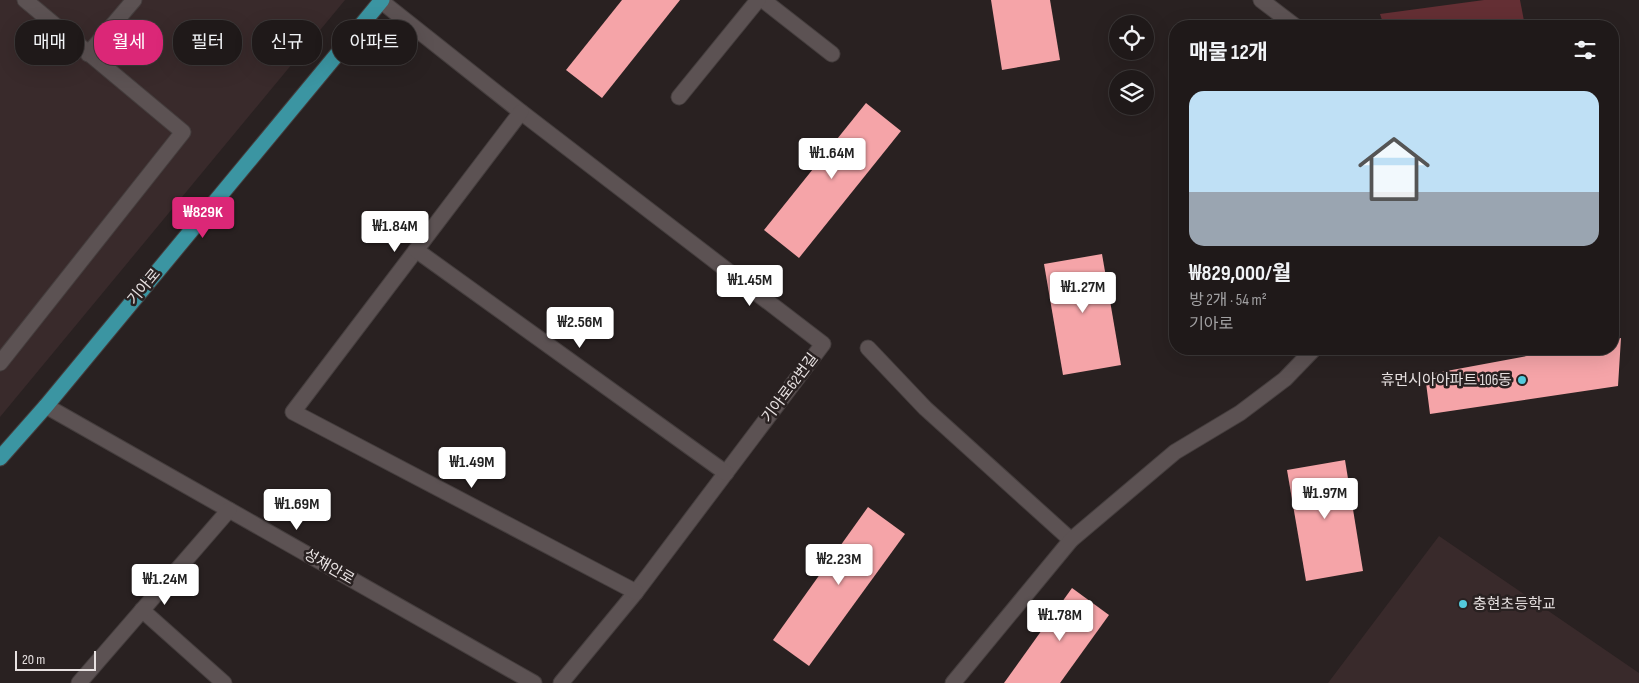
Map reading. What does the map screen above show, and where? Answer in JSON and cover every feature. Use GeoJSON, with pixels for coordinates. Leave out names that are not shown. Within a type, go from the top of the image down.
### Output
{"type":"FeatureCollection","features":[{"type":"Feature","properties":{"kind":"main road","name":"기아로"},"geometry":{"type":"LineString","coordinates":[[0,458],[46,406],[382,0]]}},
{"type":"Feature","properties":{"kind":"street"},"geometry":{"type":"LineString","coordinates":[[0,363],[183,132],[25,0]]}},
{"type":"Feature","properties":{"kind":"street"},"geometry":{"type":"LineString","coordinates":[[88,54],[134,0]]}},
{"type":"Feature","properties":{"kind":"street","name":"기아로62번길"},"geometry":{"type":"LineString","coordinates":[[382,0],[520,112],[823,344],[636,592],[560,683]]}},
{"type":"Feature","properties":{"kind":"street"},"geometry":{"type":"LineString","coordinates":[[679,97],[758,0]]}},
{"type":"Feature","properties":{"kind":"street"},"geometry":{"type":"LineString","coordinates":[[763,0],[832,54]]}},
{"type":"Feature","properties":{"kind":"street"},"geometry":{"type":"LineString","coordinates":[[1264,1],[1288,20]]}},
{"type":"Feature","properties":{"kind":"street"},"geometry":{"type":"LineString","coordinates":[[520,112],[293,412],[636,592]]}},
{"type":"Feature","properties":{"kind":"street"},"geometry":{"type":"LineString","coordinates":[[416,250],[726,472]]}},
{"type":"Feature","properties":{"kind":"street"},"geometry":{"type":"LineString","coordinates":[[868,348],[925,408],[1071,540]]}},
{"type":"Feature","properties":{"kind":"street"},"geometry":{"type":"LineString","coordinates":[[953,683],[1071,540],[1175,452],[1240,413],[1285,379],[1308,355]]}},
{"type":"Feature","properties":{"kind":"street","name":"성채안로"},"geometry":{"type":"LineString","coordinates":[[46,406],[534,683]]}},
{"type":"Feature","properties":{"kind":"street"},"geometry":{"type":"LineString","coordinates":[[79,683],[229,510]]}},
{"type":"Feature","properties":{"kind":"street"},"geometry":{"type":"LineString","coordinates":[[142,610],[224,683]]}},
{"type":"Feature","properties":{"kind":"shaded area"},"geometry":{"type":"Polygon","coordinates":[[[0,0],[345,0],[322,28],[322,20],[252,20],[252,65],[291,65],[0,417],[0,0]]]}},
{"type":"Feature","properties":{"kind":"shaded area"},"geometry":{"type":"Polygon","coordinates":[[[1484,0],[1520,0],[1524,20],[1382,20],[1380,14],[1484,0]]]}},
{"type":"Feature","properties":{"kind":"shaded area","name":"충현초등학교"},"geometry":{"type":"Polygon","coordinates":[[[1439,536],[1639,673],[1639,683],[1328,683],[1439,536]]]}},
{"type":"Feature","properties":{"kind":"building"},"geometry":{"type":"Polygon","coordinates":[[[622,0],[680,0],[602,98],[566,70],[622,0]]]}},
{"type":"Feature","properties":{"kind":"building"},"geometry":{"type":"Polygon","coordinates":[[[991,0],[1050,0],[1060,60],[1002,70],[991,0]]]}},
{"type":"Feature","properties":{"kind":"building"},"geometry":{"type":"Polygon","coordinates":[[[866,103],[901,131],[799,258],[764,230],[866,103]]]}},
{"type":"Feature","properties":{"kind":"building"},"geometry":{"type":"Polygon","coordinates":[[[1102,254],[1121,365],[1063,375],[1044,264],[1102,254]]]}},
{"type":"Feature","properties":{"kind":"building","name":"휴먼시아아파트 106동"},"geometry":{"type":"Polygon","coordinates":[[[1619,338],[1621,338],[1618,386],[1430,414],[1425,375],[1533,355],[1619,355],[1619,338]]]}},
{"type":"Feature","properties":{"kind":"building"},"geometry":{"type":"Polygon","coordinates":[[[1345,460],[1363,571],[1306,581],[1287,470],[1345,460]]]}},
{"type":"Feature","properties":{"kind":"building"},"geometry":{"type":"Polygon","coordinates":[[[868,507],[905,534],[809,666],[773,640],[868,507]]]}},
{"type":"Feature","properties":{"kind":"building"},"geometry":{"type":"Polygon","coordinates":[[[1072,588],[1109,615],[1060,683],[1004,683],[1072,588]]]}},
{"type":"Feature","properties":{"kind":"place","name":"휴먼시아아파트 106동"},"geometry":{"type":"Point","coordinates":[1522,380]}},
{"type":"Feature","properties":{"kind":"place","name":"충현초등학교"},"geometry":{"type":"Point","coordinates":[1463,604]}}]}
